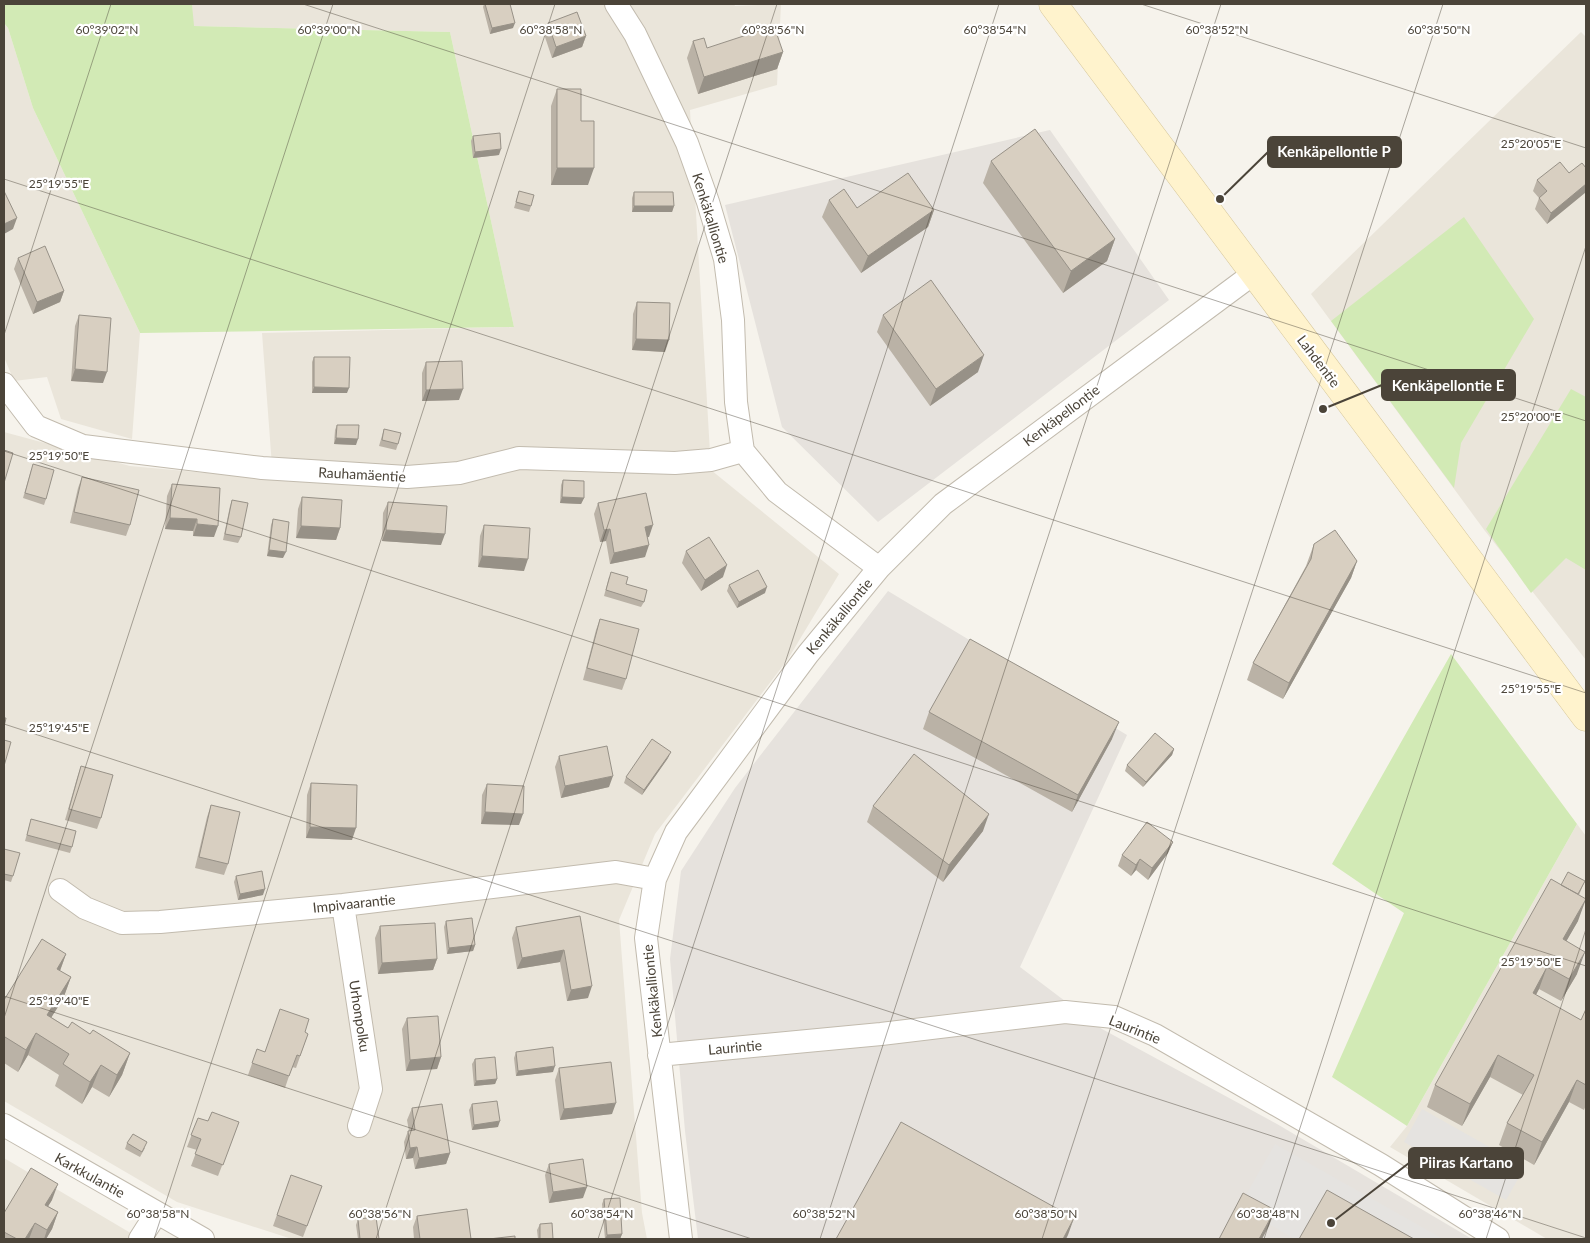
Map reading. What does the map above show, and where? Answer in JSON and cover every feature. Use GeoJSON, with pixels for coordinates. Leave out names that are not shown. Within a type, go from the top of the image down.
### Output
{"type":"FeatureCollection","features":[{"type":"Feature","properties":{"kind":"main road","name":"Lahdentie"},"geometry":{"type":"LineString","coordinates":[[1053,4],[1586,717]]}},
{"type":"Feature","properties":{"kind":"street","name":"Kenkäkalliontie"},"geometry":{"type":"LineString","coordinates":[[616,4],[635,34],[687,143],[726,259],[733,320],[736,402],[743,451],[777,492],[879,568],[808,654],[676,832],[655,879],[646,938],[681,1239]]}},
{"type":"Feature","properties":{"kind":"street","name":"Kenkäpellontie"},"geometry":{"type":"LineString","coordinates":[[879,568],[943,504],[1253,274]]}},
{"type":"Feature","properties":{"kind":"street","name":"Rauhamäentie"},"geometry":{"type":"LineString","coordinates":[[4,384],[36,426],[82,446],[262,468],[407,477],[459,473],[519,458],[675,463],[711,460],[743,451]]}},
{"type":"Feature","properties":{"kind":"street","name":"Impivaarantie"},"geometry":{"type":"LineString","coordinates":[[60,890],[85,908],[122,922],[205,919],[342,905],[616,872],[655,879]]}},
{"type":"Feature","properties":{"kind":"street","name":"Urhonpolku"},"geometry":{"type":"LineString","coordinates":[[342,905],[371,1089],[359,1126]]}},
{"type":"Feature","properties":{"kind":"street","name":"Laurintie"},"geometry":{"type":"LineString","coordinates":[[659,1055],[881,1034],[1065,1012],[1114,1017],[1155,1035],[1381,1165],[1498,1239]]}},
{"type":"Feature","properties":{"kind":"street","name":"Karkkulantie"},"geometry":{"type":"LineString","coordinates":[[4,1125],[156,1214],[203,1239]]}},
{"type":"Feature","properties":{"kind":"street"},"geometry":{"type":"LineString","coordinates":[[140,1239],[156,1214]]}},
{"type":"Feature","properties":{"kind":"shaded area"},"geometry":{"type":"Polygon","coordinates":[[[192,4],[734,4],[735,6],[781,4],[777,85],[690,110],[711,470],[839,574],[788,659],[655,834],[619,920],[642,1213],[647,1239],[292,1239],[177,1202],[4,1101],[4,432],[130,466],[273,479],[262,333],[514,327],[450,32],[193,26],[192,4]]]}},
{"type":"Feature","properties":{"kind":"shaded area"},"geometry":{"type":"Polygon","coordinates":[[[4,23],[8,28],[33,108],[140,333],[132,439],[61,419],[47,377],[14,381],[4,357],[4,23]]]}},
{"type":"Feature","properties":{"kind":"shaded area"},"geometry":{"type":"Polygon","coordinates":[[[1581,32],[1586,37],[1586,660],[1485,531],[1311,294],[1581,32]]]}},
{"type":"Feature","properties":{"kind":"shaded area"},"geometry":{"type":"Polygon","coordinates":[[[1050,130],[1169,300],[878,522],[782,427],[725,205],[1050,130]]]}},
{"type":"Feature","properties":{"kind":"shaded area"},"geometry":{"type":"Polygon","coordinates":[[[888,591],[1127,735],[1020,967],[1102,1029],[1277,1124],[1472,1239],[698,1239],[685,1131],[670,959],[681,871],[735,788],[888,591]]]}},
{"type":"Feature","properties":{"kind":"shaded area"},"geometry":{"type":"Polygon","coordinates":[[[1577,824],[1586,836],[1586,1239],[1547,1239],[1390,1147],[1407,1126],[1577,824]]]}},
{"type":"Feature","properties":{"kind":"shaded area"},"geometry":{"type":"Polygon","coordinates":[[[1422,1109],[1525,1167],[1506,1200],[1404,1142],[1422,1109]]]}},
{"type":"Feature","properties":{"kind":"shaded area"},"geometry":{"type":"Polygon","coordinates":[[[1275,1144],[1443,1239],[1295,1239],[1239,1207],[1275,1144]]]}},
{"type":"Feature","properties":{"kind":"shaded area"},"geometry":{"type":"Polygon","coordinates":[[[4,1158],[134,1235],[142,1239],[4,1239],[4,1158]]]}},
{"type":"Feature","properties":{"kind":"green space"},"geometry":{"type":"Polygon","coordinates":[[[4,4],[192,4],[194,26],[450,32],[514,327],[140,333],[33,108],[8,28],[4,23],[4,4]]]}},
{"type":"Feature","properties":{"kind":"green space"},"geometry":{"type":"Polygon","coordinates":[[[1464,217],[1534,319],[1461,443],[1454,488],[1331,321],[1464,217]]]}},
{"type":"Feature","properties":{"kind":"green space"},"geometry":{"type":"Polygon","coordinates":[[[1571,389],[1586,397],[1586,570],[1566,558],[1531,593],[1486,529],[1571,389]]]}},
{"type":"Feature","properties":{"kind":"green space"},"geometry":{"type":"Polygon","coordinates":[[[1451,654],[1577,824],[1407,1126],[1332,1077],[1404,913],[1332,864],[1451,654]]]}},
{"type":"Feature","properties":{"kind":"building"},"geometry":{"type":"Polygon","coordinates":[[[485,4],[510,4],[515,23],[492,28],[485,4]]]}},
{"type":"Feature","properties":{"kind":"building"},"geometry":{"type":"Polygon","coordinates":[[[577,12],[586,36],[556,47],[548,23],[577,12]]]}},
{"type":"Feature","properties":{"kind":"building"},"geometry":{"type":"Polygon","coordinates":[[[774,26],[783,52],[704,77],[693,41],[704,38],[707,48],[774,26]]]}},
{"type":"Feature","properties":{"kind":"building"},"geometry":{"type":"Polygon","coordinates":[[[557,89],[581,89],[581,121],[594,121],[594,168],[557,168],[557,89]]]}},
{"type":"Feature","properties":{"kind":"building"},"geometry":{"type":"Polygon","coordinates":[[[1035,129],[1115,239],[1071,271],[991,161],[1035,129]]]}},
{"type":"Feature","properties":{"kind":"building"},"geometry":{"type":"Polygon","coordinates":[[[500,133],[501,149],[475,152],[473,136],[500,133]]]}},
{"type":"Feature","properties":{"kind":"building"},"geometry":{"type":"Polygon","coordinates":[[[1560,162],[1569,173],[1582,163],[1586,168],[1586,184],[1551,213],[1539,198],[1547,191],[1537,180],[1560,162]]]}},
{"type":"Feature","properties":{"kind":"building"},"geometry":{"type":"Polygon","coordinates":[[[908,173],[934,210],[868,256],[829,200],[844,189],[857,208],[908,173]]]}},
{"type":"Feature","properties":{"kind":"building"},"geometry":{"type":"Polygon","coordinates":[[[4,191],[17,218],[4,224],[4,191]]]}},
{"type":"Feature","properties":{"kind":"building"},"geometry":{"type":"Polygon","coordinates":[[[519,191],[534,195],[531,206],[516,202],[519,191]]]}},
{"type":"Feature","properties":{"kind":"building"},"geometry":{"type":"Polygon","coordinates":[[[634,192],[673,192],[674,206],[634,206],[634,192]]]}},
{"type":"Feature","properties":{"kind":"building"},"geometry":{"type":"Polygon","coordinates":[[[45,246],[64,291],[37,302],[18,258],[45,246]]]}},
{"type":"Feature","properties":{"kind":"building"},"geometry":{"type":"Polygon","coordinates":[[[931,280],[984,355],[936,389],[883,315],[931,280]]]}},
{"type":"Feature","properties":{"kind":"building"},"geometry":{"type":"Polygon","coordinates":[[[637,302],[670,303],[669,340],[636,339],[637,302]]]}},
{"type":"Feature","properties":{"kind":"building"},"geometry":{"type":"Polygon","coordinates":[[[79,315],[111,318],[107,372],[75,369],[79,315]]]}},
{"type":"Feature","properties":{"kind":"building"},"geometry":{"type":"Polygon","coordinates":[[[314,357],[350,357],[349,388],[314,387],[314,357]]]}},
{"type":"Feature","properties":{"kind":"building"},"geometry":{"type":"Polygon","coordinates":[[[462,361],[463,389],[426,390],[426,362],[462,361]]]}},
{"type":"Feature","properties":{"kind":"building"},"geometry":{"type":"Polygon","coordinates":[[[337,425],[359,425],[358,439],[336,438],[337,425]]]}},
{"type":"Feature","properties":{"kind":"building"},"geometry":{"type":"Polygon","coordinates":[[[384,429],[401,433],[398,444],[382,440],[384,429]]]}},
{"type":"Feature","properties":{"kind":"building"},"geometry":{"type":"Polygon","coordinates":[[[4,450],[13,453],[4,483],[4,450]]]}},
{"type":"Feature","properties":{"kind":"building"},"geometry":{"type":"Polygon","coordinates":[[[33,464],[54,470],[46,499],[25,493],[33,464]]]}},
{"type":"Feature","properties":{"kind":"building"},"geometry":{"type":"Polygon","coordinates":[[[82,477],[139,490],[130,525],[74,512],[82,477]]]}},
{"type":"Feature","properties":{"kind":"building"},"geometry":{"type":"Polygon","coordinates":[[[563,480],[584,481],[584,498],[562,497],[563,480]]]}},
{"type":"Feature","properties":{"kind":"building"},"geometry":{"type":"Polygon","coordinates":[[[172,484],[220,488],[218,526],[197,524],[197,519],[170,518],[172,484]]]}},
{"type":"Feature","properties":{"kind":"building"},"geometry":{"type":"Polygon","coordinates":[[[646,493],[653,525],[645,527],[649,545],[614,553],[610,529],[604,530],[598,503],[646,493]]]}},
{"type":"Feature","properties":{"kind":"building"},"geometry":{"type":"Polygon","coordinates":[[[302,497],[342,500],[340,528],[301,526],[302,497]]]}},
{"type":"Feature","properties":{"kind":"building"},"geometry":{"type":"Polygon","coordinates":[[[232,500],[248,503],[241,537],[225,534],[232,500]]]}},
{"type":"Feature","properties":{"kind":"building"},"geometry":{"type":"Polygon","coordinates":[[[388,502],[447,506],[445,534],[386,530],[388,502]]]}},
{"type":"Feature","properties":{"kind":"building"},"geometry":{"type":"Polygon","coordinates":[[[273,519],[289,522],[286,552],[269,550],[273,519]]]}},
{"type":"Feature","properties":{"kind":"building"},"geometry":{"type":"Polygon","coordinates":[[[484,525],[530,528],[528,559],[482,556],[484,525]]]}},
{"type":"Feature","properties":{"kind":"building"},"geometry":{"type":"Polygon","coordinates":[[[1335,530],[1357,561],[1289,683],[1253,663],[1311,559],[1314,544],[1335,530]]]}},
{"type":"Feature","properties":{"kind":"building"},"geometry":{"type":"Polygon","coordinates":[[[709,537],[727,565],[705,580],[686,551],[709,537]]]}},
{"type":"Feature","properties":{"kind":"building"},"geometry":{"type":"Polygon","coordinates":[[[758,570],[767,587],[739,602],[729,585],[758,570]]]}},
{"type":"Feature","properties":{"kind":"building"},"geometry":{"type":"Polygon","coordinates":[[[611,572],[628,577],[626,584],[647,590],[644,602],[606,590],[611,572]]]}},
{"type":"Feature","properties":{"kind":"building"},"geometry":{"type":"Polygon","coordinates":[[[600,619],[639,629],[626,679],[587,668],[600,619]]]}},
{"type":"Feature","properties":{"kind":"building"},"geometry":{"type":"Polygon","coordinates":[[[970,639],[1119,722],[1078,795],[929,712],[970,639]]]}},
{"type":"Feature","properties":{"kind":"building"},"geometry":{"type":"Polygon","coordinates":[[[1155,733],[1174,749],[1146,782],[1127,765],[1155,733]]]}},
{"type":"Feature","properties":{"kind":"building"},"geometry":{"type":"Polygon","coordinates":[[[652,739],[671,752],[644,790],[626,777],[652,739]]]}},
{"type":"Feature","properties":{"kind":"building"},"geometry":{"type":"Polygon","coordinates":[[[4,740],[11,742],[4,766],[4,740]]]}},
{"type":"Feature","properties":{"kind":"building"},"geometry":{"type":"Polygon","coordinates":[[[607,746],[613,776],[565,786],[559,756],[607,746]]]}},
{"type":"Feature","properties":{"kind":"building"},"geometry":{"type":"Polygon","coordinates":[[[914,754],[989,814],[949,865],[873,806],[914,754]]]}},
{"type":"Feature","properties":{"kind":"building"},"geometry":{"type":"Polygon","coordinates":[[[81,766],[113,775],[101,818],[69,809],[81,766]]]}},
{"type":"Feature","properties":{"kind":"building"},"geometry":{"type":"Polygon","coordinates":[[[311,783],[357,785],[356,828],[310,827],[311,783]]]}},
{"type":"Feature","properties":{"kind":"building"},"geometry":{"type":"Polygon","coordinates":[[[487,784],[524,786],[523,814],[485,812],[487,784]]]}},
{"type":"Feature","properties":{"kind":"building"},"geometry":{"type":"Polygon","coordinates":[[[211,805],[240,812],[228,864],[199,857],[211,805]]]}},
{"type":"Feature","properties":{"kind":"building"},"geometry":{"type":"Polygon","coordinates":[[[31,819],[76,831],[72,847],[27,835],[31,819]]]}},
{"type":"Feature","properties":{"kind":"building"},"geometry":{"type":"Polygon","coordinates":[[[1147,822],[1173,842],[1152,868],[1140,859],[1136,865],[1122,855],[1147,822]]]}},
{"type":"Feature","properties":{"kind":"building"},"geometry":{"type":"Polygon","coordinates":[[[4,849],[20,853],[13,876],[4,874],[4,849]]]}},
{"type":"Feature","properties":{"kind":"building"},"geometry":{"type":"Polygon","coordinates":[[[262,871],[265,889],[240,894],[236,876],[262,871]]]}},
{"type":"Feature","properties":{"kind":"building"},"geometry":{"type":"Polygon","coordinates":[[[1568,872],[1585,881],[1578,894],[1561,885],[1568,872]]]}},
{"type":"Feature","properties":{"kind":"building"},"geometry":{"type":"Polygon","coordinates":[[[1551,879],[1586,899],[1563,939],[1585,952],[1569,979],[1547,967],[1533,993],[1581,1020],[1586,1009],[1586,1085],[1577,1080],[1542,1142],[1507,1123],[1534,1075],[1498,1055],[1470,1104],[1435,1085],[1551,879]]]}},
{"type":"Feature","properties":{"kind":"building"},"geometry":{"type":"Polygon","coordinates":[[[580,916],[592,986],[571,990],[564,950],[522,958],[516,927],[580,916]]]}},
{"type":"Feature","properties":{"kind":"building"},"geometry":{"type":"Polygon","coordinates":[[[472,918],[475,945],[449,948],[446,921],[472,918]]]}},
{"type":"Feature","properties":{"kind":"building"},"geometry":{"type":"Polygon","coordinates":[[[435,923],[437,959],[382,963],[380,926],[435,923]]]}},
{"type":"Feature","properties":{"kind":"building"},"geometry":{"type":"Polygon","coordinates":[[[42,939],[66,954],[57,969],[71,977],[47,1015],[68,1028],[72,1022],[90,1034],[93,1030],[130,1053],[117,1075],[101,1065],[90,1082],[63,1064],[69,1054],[36,1033],[26,1050],[5,1037],[4,1039],[4,1000],[42,939]]]}},
{"type":"Feature","properties":{"kind":"building"},"geometry":{"type":"Polygon","coordinates":[[[280,1009],[309,1019],[305,1032],[308,1034],[300,1056],[297,1055],[289,1076],[252,1063],[257,1049],[265,1052],[280,1009]]]}},
{"type":"Feature","properties":{"kind":"building"},"geometry":{"type":"Polygon","coordinates":[[[438,1016],[441,1057],[410,1060],[407,1018],[438,1016]]]}},
{"type":"Feature","properties":{"kind":"building"},"geometry":{"type":"Polygon","coordinates":[[[553,1047],[555,1066],[518,1071],[516,1052],[553,1047]]]}},
{"type":"Feature","properties":{"kind":"building"},"geometry":{"type":"Polygon","coordinates":[[[495,1057],[497,1079],[476,1081],[475,1059],[495,1057]]]}},
{"type":"Feature","properties":{"kind":"building"},"geometry":{"type":"Polygon","coordinates":[[[611,1062],[616,1103],[564,1109],[559,1068],[611,1062]]]}},
{"type":"Feature","properties":{"kind":"building"},"geometry":{"type":"Polygon","coordinates":[[[497,1101],[500,1121],[474,1125],[472,1104],[497,1101]]]}},
{"type":"Feature","properties":{"kind":"building"},"geometry":{"type":"Polygon","coordinates":[[[442,1104],[450,1153],[419,1158],[417,1147],[410,1148],[408,1131],[415,1130],[412,1108],[442,1104]]]}},
{"type":"Feature","properties":{"kind":"building"},"geometry":{"type":"Polygon","coordinates":[[[212,1112],[239,1122],[223,1165],[195,1154],[201,1139],[191,1135],[198,1118],[208,1121],[212,1112]]]}},
{"type":"Feature","properties":{"kind":"building"},"geometry":{"type":"Polygon","coordinates":[[[901,1122],[1074,1218],[1063,1239],[836,1239],[901,1122]]]}},
{"type":"Feature","properties":{"kind":"building"},"geometry":{"type":"Polygon","coordinates":[[[133,1134],[147,1142],[142,1152],[127,1143],[133,1134]]]}},
{"type":"Feature","properties":{"kind":"building"},"geometry":{"type":"Polygon","coordinates":[[[583,1159],[587,1187],[553,1192],[549,1164],[583,1159]]]}},
{"type":"Feature","properties":{"kind":"building"},"geometry":{"type":"Polygon","coordinates":[[[31,1168],[58,1184],[45,1205],[58,1212],[47,1230],[35,1223],[25,1239],[17,1239],[4,1232],[4,1213],[31,1168]]]}},
{"type":"Feature","properties":{"kind":"building"},"geometry":{"type":"Polygon","coordinates":[[[291,1175],[322,1186],[307,1226],[277,1215],[291,1175]]]}},
{"type":"Feature","properties":{"kind":"building"},"geometry":{"type":"Polygon","coordinates":[[[1327,1190],[1414,1239],[1299,1239],[1327,1190]]]}},
{"type":"Feature","properties":{"kind":"building"},"geometry":{"type":"Polygon","coordinates":[[[1243,1193],[1275,1210],[1259,1239],[1219,1239],[1243,1193]]]}},
{"type":"Feature","properties":{"kind":"building"},"geometry":{"type":"Polygon","coordinates":[[[620,1198],[622,1234],[607,1235],[604,1199],[620,1198]]]}},
{"type":"Feature","properties":{"kind":"building"},"geometry":{"type":"Polygon","coordinates":[[[467,1209],[471,1239],[420,1239],[417,1216],[467,1209]]]}},
{"type":"Feature","properties":{"kind":"building"},"geometry":{"type":"Polygon","coordinates":[[[376,1217],[379,1239],[360,1239],[358,1219],[376,1217]]]}},
{"type":"Feature","properties":{"kind":"building"},"geometry":{"type":"Polygon","coordinates":[[[552,1223],[553,1239],[540,1239],[540,1224],[552,1223]]]}},
{"type":"Feature","properties":{"kind":"building"},"geometry":{"type":"Polygon","coordinates":[[[515,1236],[515,1239],[489,1239],[515,1236]]]}},
{"type":"Feature","properties":{"kind":"place","name":"Kenkäpellontie P"},"geometry":{"type":"Point","coordinates":[1220,199]}},
{"type":"Feature","properties":{"kind":"place","name":"Kenkäpellontie E"},"geometry":{"type":"Point","coordinates":[1323,409]}},
{"type":"Feature","properties":{"kind":"place","name":"Piiras Kartano"},"geometry":{"type":"Point","coordinates":[1331,1223]}}]}
